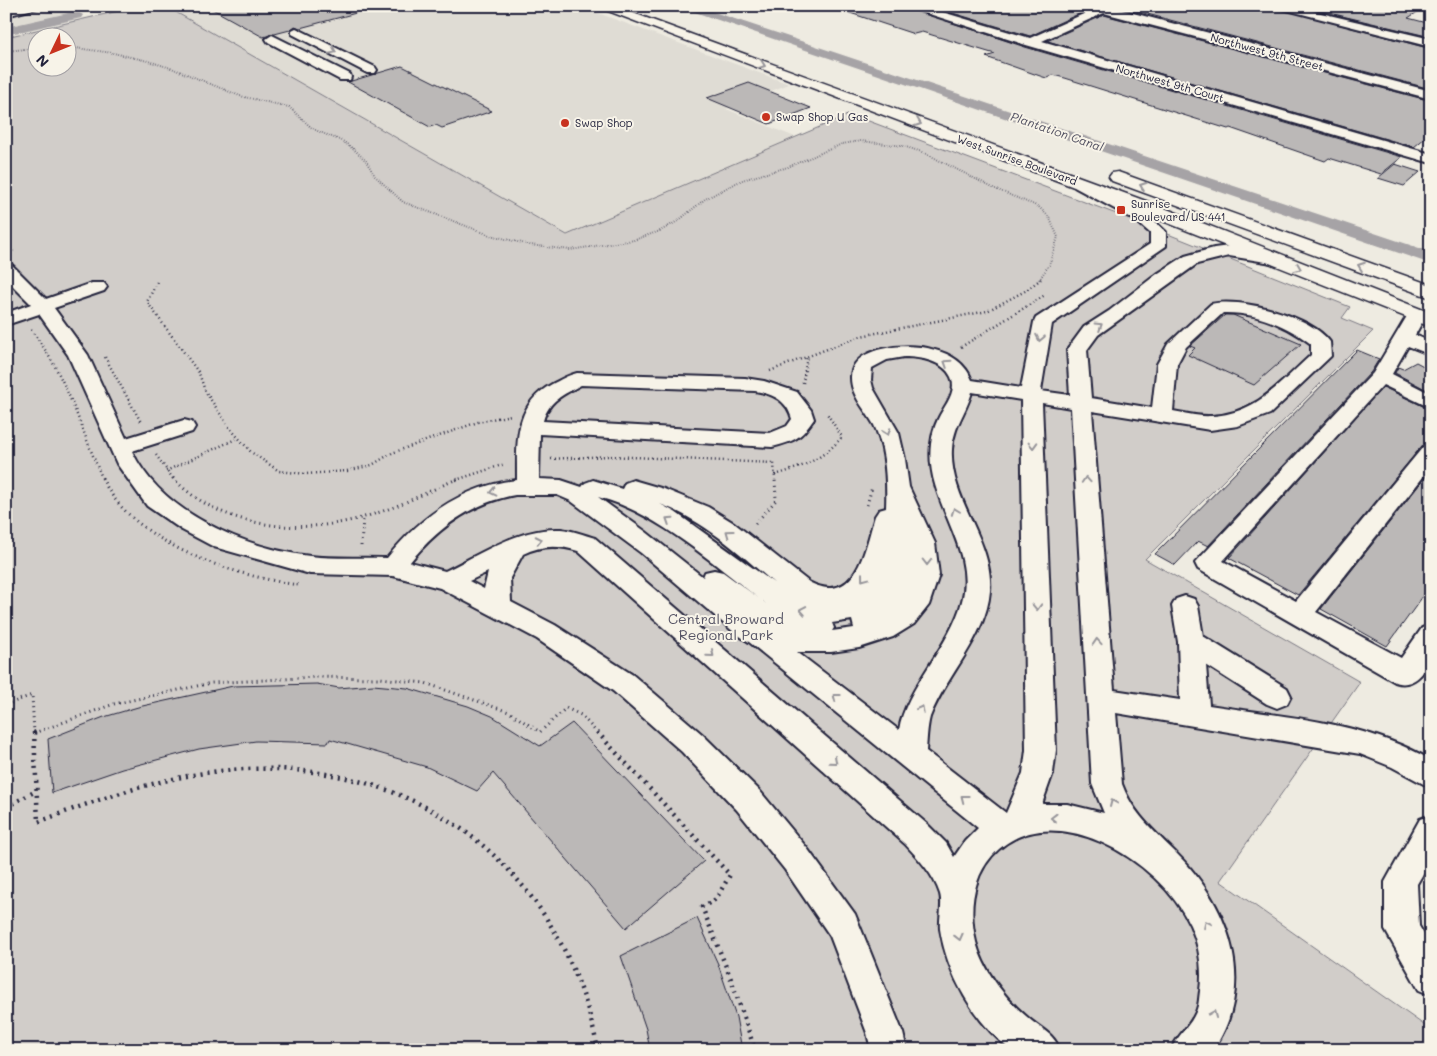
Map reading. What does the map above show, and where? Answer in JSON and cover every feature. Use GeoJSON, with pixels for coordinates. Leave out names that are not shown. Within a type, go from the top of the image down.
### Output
{"type":"FeatureCollection","features":[{"type":"Feature","properties":{"kind":"main road","name":"West Sunrise Boulevard"},"geometry":{"type":"LineString","coordinates":[[601,6],[1068,178],[1426,319]]}},
{"type":"Feature","properties":{"kind":"main road"},"geometry":{"type":"LineString","coordinates":[[619,6],[730,44],[749,46]]}},
{"type":"Feature","properties":{"kind":"main road"},"geometry":{"type":"LineString","coordinates":[[638,6],[780,57]]}},
{"type":"Feature","properties":{"kind":"main road","name":"West Sunrise Boulevard"},"geometry":{"type":"LineString","coordinates":[[943,115],[1027,145]]}},
{"type":"Feature","properties":{"kind":"main road"},"geometry":{"type":"LineString","coordinates":[[1101,171],[1431,292]]}},
{"type":"Feature","properties":{"kind":"street"},"geometry":{"type":"LineString","coordinates":[[6,13],[40,6]]}},
{"type":"Feature","properties":{"kind":"street","name":"Northwest 9th Court"},"geometry":{"type":"LineString","coordinates":[[916,7],[1431,159]]}},
{"type":"Feature","properties":{"kind":"street"},"geometry":{"type":"LineString","coordinates":[[1286,7],[1431,43]]}},
{"type":"Feature","properties":{"kind":"street"},"geometry":{"type":"LineString","coordinates":[[1030,42],[1106,8]]}},
{"type":"Feature","properties":{"kind":"street","name":"Northwest 9th Street"},"geometry":{"type":"LineString","coordinates":[[1106,8],[1431,96]]}},
{"type":"Feature","properties":{"kind":"street"},"geometry":{"type":"LineString","coordinates":[[296,32],[371,70]]}},
{"type":"Feature","properties":{"kind":"street"},"geometry":{"type":"LineString","coordinates":[[272,38],[345,77]]}},
{"type":"Feature","properties":{"kind":"street"},"geometry":{"type":"LineString","coordinates":[[1011,825],[1038,773],[1041,750],[1031,385],[1043,322],[1158,246],[1158,232],[1141,217],[1068,178]]}},
{"type":"Feature","properties":{"kind":"street"},"geometry":{"type":"LineString","coordinates":[[1189,1050],[1194,1047],[1215,1012],[1220,971],[1210,928],[1187,888],[1128,828],[1113,804],[1106,784],[1078,350],[1091,331],[1116,315],[1162,278],[1190,260],[1214,253],[1230,251],[1272,258]]}},
{"type":"Feature","properties":{"kind":"street"},"geometry":{"type":"LineString","coordinates":[[6,269],[43,306],[78,355],[120,447],[140,482],[155,500],[190,524],[223,541],[272,556],[310,565],[393,567],[447,581],[546,632],[622,683],[692,743],[748,800],[796,859],[843,926],[885,1033],[889,1050]]}},
{"type":"Feature","properties":{"kind":"street"},"geometry":{"type":"LineString","coordinates":[[6,319],[98,287]]}},
{"type":"Feature","properties":{"kind":"street"},"geometry":{"type":"LineString","coordinates":[[964,386],[1081,404],[1162,416],[1210,423],[1238,419],[1263,409],[1321,356],[1320,342],[1304,330],[1268,314],[1240,306],[1218,308],[1178,344],[1167,364],[1162,416]]}},
{"type":"Feature","properties":{"kind":"street"},"geometry":{"type":"LineString","coordinates":[[1426,319],[1404,337],[1380,376],[1207,563],[1405,674],[1431,635]]}},
{"type":"Feature","properties":{"kind":"street"},"geometry":{"type":"LineString","coordinates":[[1404,337],[1431,348]]}},
{"type":"Feature","properties":{"kind":"street"},"geometry":{"type":"LineString","coordinates":[[593,488],[652,530],[760,615],[785,624],[812,628],[840,628],[859,624],[879,615],[895,602],[906,585],[909,570],[908,548],[899,508],[898,484],[888,433],[864,390],[860,378],[862,369],[870,361],[883,355],[900,351],[918,352],[943,360],[953,366],[960,374],[964,386],[962,394],[947,422],[942,440],[941,463],[943,483],[977,570],[978,591],[972,612],[916,718],[911,756]]}},
{"type":"Feature","properties":{"kind":"street"},"geometry":{"type":"LineString","coordinates":[[1380,376],[1431,402]]}},
{"type":"Feature","properties":{"kind":"street"},"geometry":{"type":"LineString","coordinates":[[577,380],[745,384],[768,387],[793,398],[801,407],[803,419],[795,431],[772,440],[533,418],[545,397],[577,380]]}},
{"type":"Feature","properties":{"kind":"street"},"geometry":{"type":"LineString","coordinates":[[1300,615],[1431,452]]}},
{"type":"Feature","properties":{"kind":"street"},"geometry":{"type":"LineString","coordinates":[[393,567],[409,545],[430,524],[453,508],[483,495],[528,487],[567,489],[622,486],[657,494],[692,508],[731,534],[797,586],[816,596],[836,597],[852,591],[865,581],[873,564],[878,542],[898,484]]}},
{"type":"Feature","properties":{"kind":"street"},"geometry":{"type":"LineString","coordinates":[[754,633],[783,641],[839,643],[892,626],[912,610],[922,595],[927,576],[927,553],[898,484]]}},
{"type":"Feature","properties":{"kind":"street"},"geometry":{"type":"LineString","coordinates":[[567,489],[632,531],[754,633],[911,756],[1011,825]]}},
{"type":"Feature","properties":{"kind":"street"},"geometry":{"type":"LineString","coordinates":[[447,581],[526,542],[545,538],[563,538],[586,544],[916,834],[935,854],[956,891]]}},
{"type":"Feature","properties":{"kind":"street"},"geometry":{"type":"LineString","coordinates":[[610,565],[647,544]]}},
{"type":"Feature","properties":{"kind":"street"},"geometry":{"type":"LineString","coordinates":[[500,609],[497,575],[513,550]]}},
{"type":"Feature","properties":{"kind":"street"},"geometry":{"type":"LineString","coordinates":[[1185,606],[1190,642],[1195,714]]}},
{"type":"Feature","properties":{"kind":"street"},"geometry":{"type":"LineString","coordinates":[[1190,642],[1278,696]]}},
{"type":"Feature","properties":{"kind":"street"},"geometry":{"type":"LineString","coordinates":[[1101,699],[1362,742],[1402,758],[1431,775]]}},
{"type":"Feature","properties":{"kind":"street"},"geometry":{"type":"LineString","coordinates":[[1042,1050],[1017,1038],[982,994],[964,959],[956,924],[956,891],[966,865],[981,844],[1011,825],[1052,817],[1086,821],[1121,833],[1154,854]]}},
{"type":"Feature","properties":{"kind":"street"},"geometry":{"type":"LineString","coordinates":[[1431,829],[1402,882],[1402,930],[1431,978]]}},
{"type":"Feature","properties":{"kind":"lane"},"geometry":{"type":"LineString","coordinates":[[528,487],[528,460],[533,418]]}},
{"type":"Feature","properties":{"kind":"lane"},"geometry":{"type":"LineString","coordinates":[[120,447],[184,427]]}},
{"type":"Feature","properties":{"kind":"path"},"geometry":{"type":"LineString","coordinates":[[78,48],[113,52],[148,61],[240,96],[289,107],[313,130],[344,142],[356,151],[375,176],[403,202],[490,234],[530,246],[570,250],[634,240],[666,228],[705,199],[742,180],[788,166],[842,144],[861,141],[904,146],[925,154],[993,188],[1039,207],[1049,217],[1058,237],[1049,265],[1042,278],[1025,291],[986,311],[861,336],[773,369],[745,384]]}},
{"type":"Feature","properties":{"kind":"path"},"geometry":{"type":"LineString","coordinates":[[6,51],[28,49]]}},
{"type":"Feature","properties":{"kind":"path"},"geometry":{"type":"LineString","coordinates":[[157,282],[147,302],[200,373],[206,391],[238,438],[251,452],[279,471],[306,474],[347,471],[372,465],[392,453],[478,422],[533,418]]}},
{"type":"Feature","properties":{"kind":"path"},"geometry":{"type":"LineString","coordinates":[[960,348],[1050,292]]}},
{"type":"Feature","properties":{"kind":"path"},"geometry":{"type":"LineString","coordinates":[[100,350],[139,418],[166,471],[185,490],[214,510],[246,521],[274,527],[317,528],[363,519],[456,479],[491,467],[528,460],[608,456],[774,464],[776,500],[753,526]]}},
{"type":"Feature","properties":{"kind":"path"},"geometry":{"type":"LineString","coordinates":[[111,495],[238,438]]}},
{"type":"Feature","properties":{"kind":"path"},"geometry":{"type":"LineString","coordinates":[[864,514],[874,480]]}},
{"type":"Feature","properties":{"kind":"path"},"geometry":{"type":"LineString","coordinates":[[34,733],[114,704],[211,683],[317,677],[380,678],[426,683],[509,712],[540,732],[566,708],[581,715],[730,875],[716,899],[702,907],[731,978],[755,1050]]}},
{"type":"Feature","properties":{"kind":"path"},"geometry":{"type":"LineString","coordinates":[[6,705],[32,695],[38,822],[122,791],[201,774],[277,769],[348,777],[413,799],[471,834],[522,883],[564,948],[594,1029],[598,1050]]}},
{"type":"Feature","properties":{"kind":"path"},"geometry":{"type":"LineString","coordinates":[[6,807],[36,791]]}},
{"type":"Feature","properties":{"kind":"shaded area"},"geometry":{"type":"Polygon","coordinates":[[[6,6],[98,6],[6,27],[6,6]]]}},
{"type":"Feature","properties":{"kind":"shaded area","name":"Swap Shop"},"geometry":{"type":"Polygon","coordinates":[[[165,6],[579,6],[789,84],[726,109],[795,137],[567,235],[165,6]]]}},
{"type":"Feature","properties":{"kind":"green space","name":"Central Broward Regional Park"},"geometry":{"type":"Polygon","coordinates":[[[140,6],[155,8],[165,6],[567,235],[850,114],[1143,224],[1350,307],[1342,318],[1373,331],[1145,559],[1360,682],[1220,881],[1431,1030],[1431,1050],[6,1050],[6,37],[28,32],[28,78],[78,78],[78,28],[45,28],[140,6]]]}},
{"type":"Feature","properties":{"kind":"building"},"geometry":{"type":"Polygon","coordinates":[[[207,6],[355,6],[356,13],[300,28],[295,26],[290,30],[263,37],[207,6]]]}},
{"type":"Feature","properties":{"kind":"building"},"geometry":{"type":"Polygon","coordinates":[[[842,6],[902,6],[1025,47],[1402,157],[1381,174],[1329,158],[1325,161],[1230,128],[1228,129],[1065,78],[1053,75],[1047,78],[1043,77],[986,57],[995,54],[922,32],[914,34],[841,10],[842,6]]]}},
{"type":"Feature","properties":{"kind":"building"},"geometry":{"type":"Polygon","coordinates":[[[929,6],[1096,6],[1030,36],[929,6]]]}},
{"type":"Feature","properties":{"kind":"building"},"geometry":{"type":"Polygon","coordinates":[[[1117,6],[1269,6],[1431,49],[1431,89],[1117,6]]]}},
{"type":"Feature","properties":{"kind":"building"},"geometry":{"type":"Polygon","coordinates":[[[1300,6],[1427,6],[1408,18],[1431,24],[1431,37],[1300,6]]]}},
{"type":"Feature","properties":{"kind":"building"},"geometry":{"type":"Polygon","coordinates":[[[1104,15],[1431,101],[1431,133],[1414,147],[1047,41],[1104,15]]]}},
{"type":"Feature","properties":{"kind":"building"},"geometry":{"type":"Polygon","coordinates":[[[402,66],[492,111],[442,128],[436,125],[430,127],[348,82],[402,66]]]}},
{"type":"Feature","properties":{"kind":"building"},"geometry":{"type":"Polygon","coordinates":[[[749,83],[811,108],[769,124],[707,98],[749,83]]]}},
{"type":"Feature","properties":{"kind":"building"},"geometry":{"type":"Polygon","coordinates":[[[1395,164],[1420,172],[1404,186],[1378,178],[1395,164]]]}},
{"type":"Feature","properties":{"kind":"building"},"geometry":{"type":"Polygon","coordinates":[[[1225,315],[1233,315],[1301,344],[1254,385],[1188,355],[1195,348],[1190,346],[1225,315]]]}},
{"type":"Feature","properties":{"kind":"building"},"geometry":{"type":"Polygon","coordinates":[[[1357,350],[1379,359],[1371,372],[1208,546],[1198,541],[1175,565],[1155,554],[1357,350]]]}},
{"type":"Feature","properties":{"kind":"building"},"geometry":{"type":"Polygon","coordinates":[[[1416,362],[1431,370],[1431,392],[1395,373],[1398,367],[1403,369],[1416,362]]]}},
{"type":"Feature","properties":{"kind":"building"},"geometry":{"type":"Polygon","coordinates":[[[1383,387],[1431,410],[1431,443],[1422,446],[1298,595],[1229,558],[1383,387]]]}},
{"type":"Feature","properties":{"kind":"building"},"geometry":{"type":"Polygon","coordinates":[[[1431,470],[1431,585],[1387,646],[1321,609],[1431,470]]]}},
{"type":"Feature","properties":{"kind":"building"},"geometry":{"type":"Polygon","coordinates":[[[317,684],[339,688],[373,685],[407,688],[468,706],[492,716],[540,746],[572,723],[704,861],[626,928],[493,773],[477,791],[427,767],[330,739],[328,743],[256,741],[199,749],[122,769],[52,793],[48,739],[104,717],[138,707],[233,686],[317,684]]]}},
{"type":"Feature","properties":{"kind":"building"},"geometry":{"type":"Polygon","coordinates":[[[697,918],[718,964],[736,1017],[742,1050],[650,1050],[646,1029],[621,956],[697,918]]]}},
{"type":"Feature","properties":{"kind":"waterway","name":"Plantation Canal"},"geometry":{"type":"LineString","coordinates":[[683,6],[1431,258]]}},
{"type":"Feature","properties":{"kind":"waterway"},"geometry":{"type":"LineString","coordinates":[[6,31],[77,15]]}},
{"type":"Feature","properties":{"kind":"place","name":"Swap Shop U Gas"},"geometry":{"type":"Point","coordinates":[766,117]}},
{"type":"Feature","properties":{"kind":"place","name":"Swap Shop"},"geometry":{"type":"Point","coordinates":[565,123]}},
{"type":"Feature","properties":{"kind":"place","name":"Sunrise Boulevard/US 441"},"geometry":{"type":"Point","coordinates":[1121,210]}}]}
